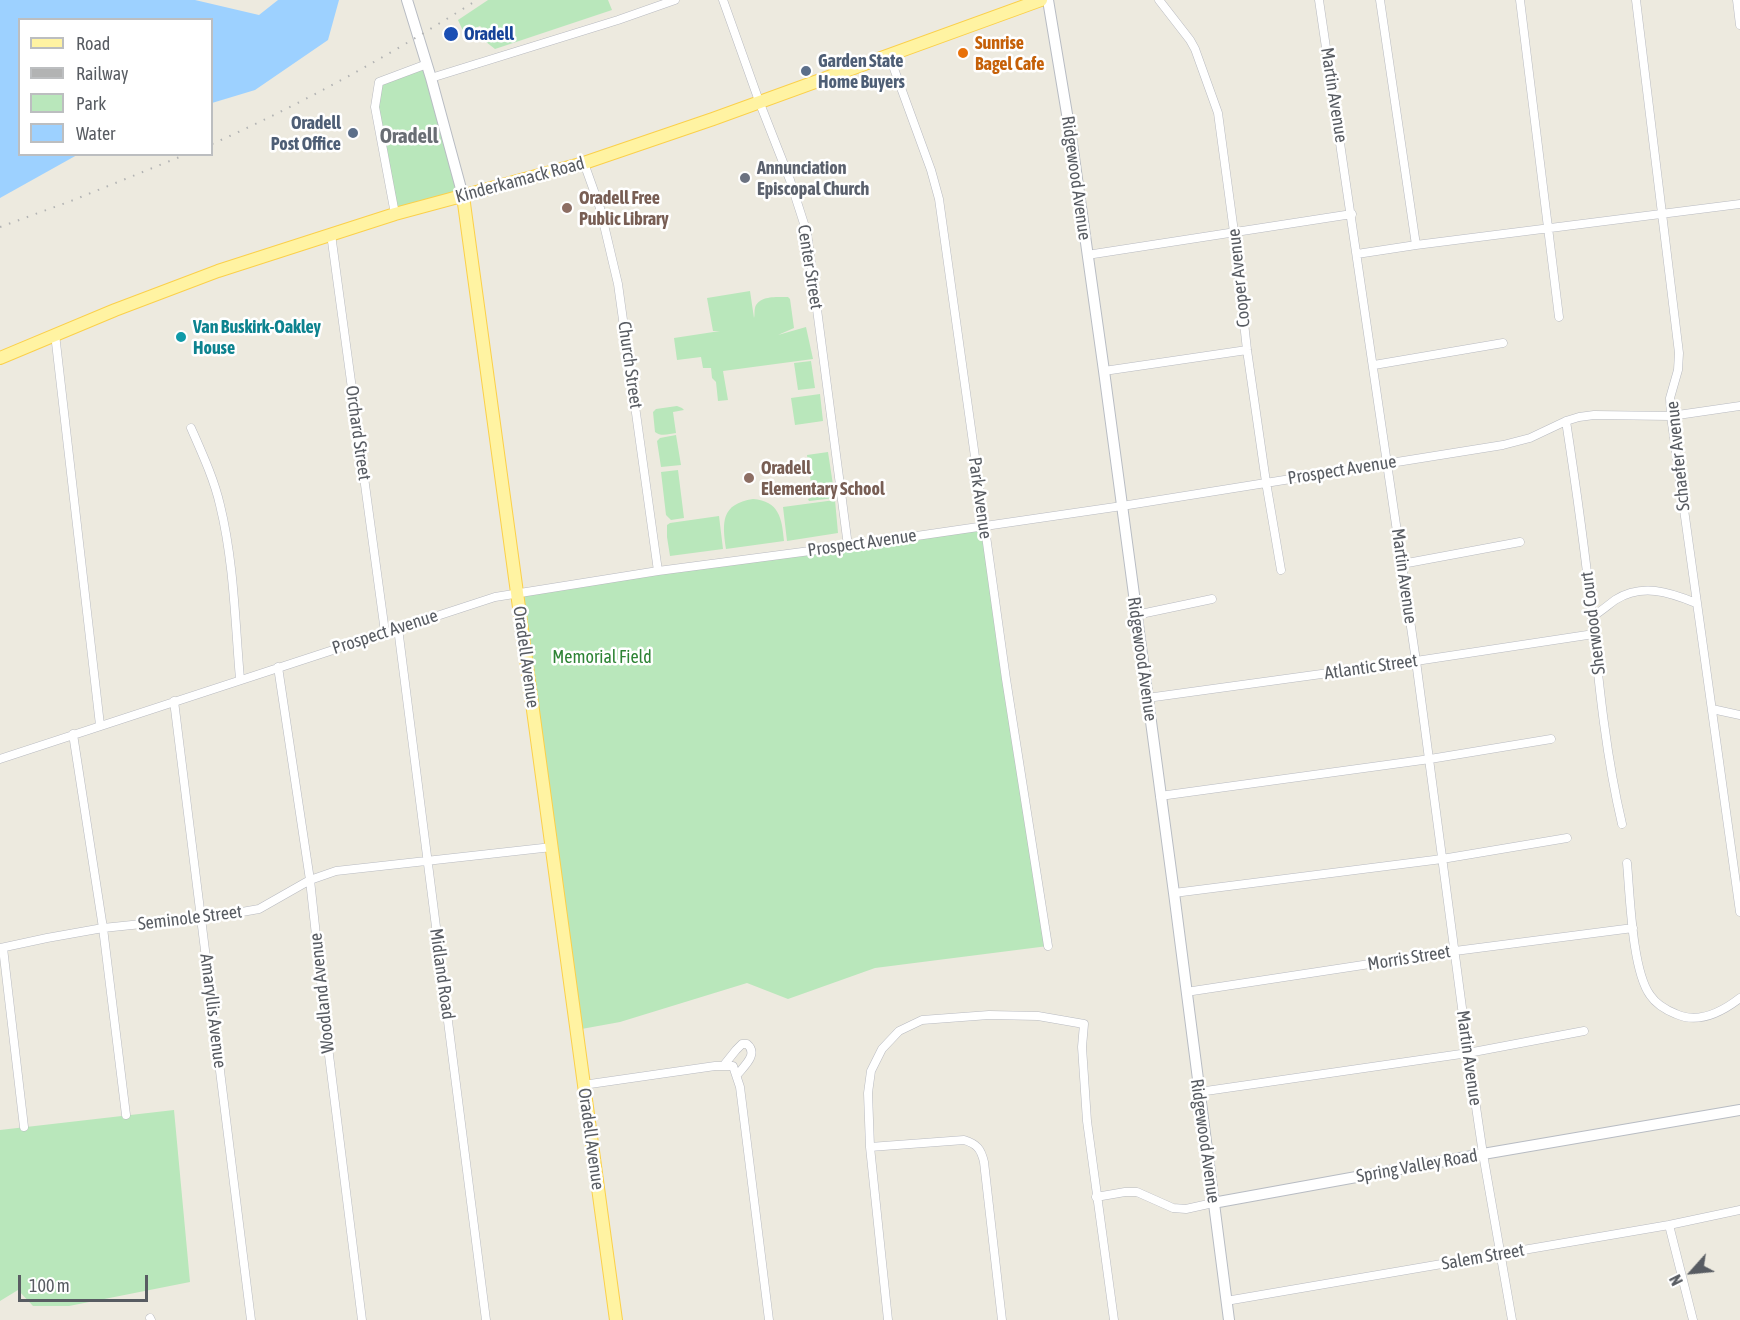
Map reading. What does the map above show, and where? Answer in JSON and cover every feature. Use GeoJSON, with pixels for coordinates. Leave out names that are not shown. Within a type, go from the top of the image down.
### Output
{"type":"FeatureCollection","features":[{"type":"Feature","properties":{"kind":"main road","name":"Kinderkamack Road"},"geometry":{"type":"LineString","coordinates":[[0,358],[176,286],[395,214],[584,163],[708,121],[1041,0]]}},
{"type":"Feature","properties":{"kind":"main road","name":"Oradell Avenue"},"geometry":{"type":"LineString","coordinates":[[463,196],[616,1320]]}},
{"type":"Feature","properties":{"kind":"street","name":"Oradell Avenue"},"geometry":{"type":"LineString","coordinates":[[407,0],[463,196]]}},
{"type":"Feature","properties":{"kind":"street"},"geometry":{"type":"LineString","coordinates":[[431,78],[675,0]]}},
{"type":"Feature","properties":{"kind":"street","name":"Center Street"},"geometry":{"type":"LineString","coordinates":[[723,0],[790,180],[807,233],[848,546]]}},
{"type":"Feature","properties":{"kind":"street","name":"Ridgewood Avenue"},"geometry":{"type":"LineString","coordinates":[[1048,0],[1104,371],[1229,1320]]}},
{"type":"Feature","properties":{"kind":"street","name":"Cooper Avenue"},"geometry":{"type":"LineString","coordinates":[[1159,0],[1195,49],[1216,104],[1234,232],[1247,350],[1281,570]]}},
{"type":"Feature","properties":{"kind":"street","name":"Martin Avenue"},"geometry":{"type":"LineString","coordinates":[[1319,0],[1430,759],[1468,1053],[1512,1320]]}},
{"type":"Feature","properties":{"kind":"street"},"geometry":{"type":"LineString","coordinates":[[1380,0],[1416,245]]}},
{"type":"Feature","properties":{"kind":"street"},"geometry":{"type":"LineString","coordinates":[[1520,0],[1558,317]]}},
{"type":"Feature","properties":{"kind":"street","name":"Schaefer Avenue"},"geometry":{"type":"LineString","coordinates":[[1636,0],[1679,353],[1678,370],[1670,398],[1671,416],[1740,912]]}},
{"type":"Feature","properties":{"kind":"street"},"geometry":{"type":"LineString","coordinates":[[1737,0],[1740,25]]}},
{"type":"Feature","properties":{"kind":"street","name":"Park Avenue"},"geometry":{"type":"LineString","coordinates":[[889,55],[931,170],[939,199],[984,526],[1048,946]]}},
{"type":"Feature","properties":{"kind":"street"},"geometry":{"type":"LineString","coordinates":[[395,214],[375,107],[379,82],[427,64]]}},
{"type":"Feature","properties":{"kind":"street","name":"Church Street"},"geometry":{"type":"LineString","coordinates":[[584,163],[600,208],[625,321],[658,571]]}},
{"type":"Feature","properties":{"kind":"street"},"geometry":{"type":"LineString","coordinates":[[1357,254],[1740,204]]}},
{"type":"Feature","properties":{"kind":"street"},"geometry":{"type":"LineString","coordinates":[[1087,255],[1352,214]]}},
{"type":"Feature","properties":{"kind":"street","name":"Orchard Street"},"geometry":{"type":"LineString","coordinates":[[331,234],[385,632]]}},
{"type":"Feature","properties":{"kind":"street"},"geometry":{"type":"LineString","coordinates":[[55,334],[100,725]]}},
{"type":"Feature","properties":{"kind":"street"},"geometry":{"type":"LineString","coordinates":[[1374,365],[1503,343]]}},
{"type":"Feature","properties":{"kind":"street"},"geometry":{"type":"LineString","coordinates":[[1104,371],[1247,350]]}},
{"type":"Feature","properties":{"kind":"street","name":"Prospect Avenue"},"geometry":{"type":"LineString","coordinates":[[0,759],[495,597],[658,571],[1122,506],[1518,442],[1566,421],[1594,415],[1671,416],[1740,406]]}},
{"type":"Feature","properties":{"kind":"street","name":"Sherwood Court"},"geometry":{"type":"LineString","coordinates":[[1566,421],[1614,784],[1622,824]]}},
{"type":"Feature","properties":{"kind":"street"},"geometry":{"type":"LineString","coordinates":[[191,428],[215,488],[225,531],[231,569],[240,679]]}},
{"type":"Feature","properties":{"kind":"street"},"geometry":{"type":"LineString","coordinates":[[1402,564],[1520,542]]}},
{"type":"Feature","properties":{"kind":"street"},"geometry":{"type":"LineString","coordinates":[[1592,617],[1616,599],[1638,591],[1663,591],[1696,603]]}},
{"type":"Feature","properties":{"kind":"street"},"geometry":{"type":"LineString","coordinates":[[1136,615],[1212,599]]}},
{"type":"Feature","properties":{"kind":"street","name":"Midland Road"},"geometry":{"type":"LineString","coordinates":[[398,628],[486,1320]]}},
{"type":"Feature","properties":{"kind":"street","name":"Atlantic Street"},"geometry":{"type":"LineString","coordinates":[[1147,698],[1594,634]]}},
{"type":"Feature","properties":{"kind":"street","name":"Woodland Avenue"},"geometry":{"type":"LineString","coordinates":[[278,667],[310,880],[362,1320]]}},
{"type":"Feature","properties":{"kind":"street","name":"Amaryllis Avenue"},"geometry":{"type":"LineString","coordinates":[[174,701],[250,1320]]}},
{"type":"Feature","properties":{"kind":"street"},"geometry":{"type":"LineString","coordinates":[[1712,709],[1740,715]]}},
{"type":"Feature","properties":{"kind":"street"},"geometry":{"type":"LineString","coordinates":[[73,734],[103,928],[126,1115]]}},
{"type":"Feature","properties":{"kind":"street"},"geometry":{"type":"LineString","coordinates":[[1160,796],[1430,759],[1551,739]]}},
{"type":"Feature","properties":{"kind":"street"},"geometry":{"type":"LineString","coordinates":[[1174,893],[1442,859],[1567,838]]}},
{"type":"Feature","properties":{"kind":"street","name":"Seminole Street"},"geometry":{"type":"LineString","coordinates":[[1,948],[103,928],[201,918],[259,909],[310,880],[336,871],[552,847]]}},
{"type":"Feature","properties":{"kind":"street"},"geometry":{"type":"LineString","coordinates":[[1627,863],[1633,928],[1645,985],[1650,995],[1668,1010],[1680,1016],[1693,1018],[1717,1012],[1740,998]]}},
{"type":"Feature","properties":{"kind":"street","name":"Morris Street"},"geometry":{"type":"LineString","coordinates":[[1186,992],[1455,951],[1633,928]]}},
{"type":"Feature","properties":{"kind":"street"},"geometry":{"type":"LineString","coordinates":[[1,948],[24,1127]]}},
{"type":"Feature","properties":{"kind":"street"},"geometry":{"type":"LineString","coordinates":[[888,1320],[870,1147],[868,1084],[876,1059],[889,1040],[899,1031],[922,1020],[1038,1016],[1084,1024],[1082,1047],[1087,1121],[1114,1320]]}},
{"type":"Feature","properties":{"kind":"street"},"geometry":{"type":"LineString","coordinates":[[1198,1092],[1468,1053],[1584,1031]]}},
{"type":"Feature","properties":{"kind":"street"},"geometry":{"type":"LineString","coordinates":[[724,1065],[742,1044],[750,1045],[751,1058],[737,1075]]}},
{"type":"Feature","properties":{"kind":"street"},"geometry":{"type":"LineString","coordinates":[[583,1085],[724,1065],[733,1066],[740,1087],[769,1320]]}},
{"type":"Feature","properties":{"kind":"street","name":"Spring Valley Road"},"geometry":{"type":"LineString","coordinates":[[1096,1197],[1137,1192],[1173,1208],[1186,1209],[1483,1154],[1740,1110]]}},
{"type":"Feature","properties":{"kind":"street"},"geometry":{"type":"LineString","coordinates":[[870,1147],[964,1140],[974,1143],[981,1150],[1002,1320]]}},
{"type":"Feature","properties":{"kind":"street","name":"Salem Street"},"geometry":{"type":"LineString","coordinates":[[1226,1301],[1669,1225],[1740,1210]]}},
{"type":"Feature","properties":{"kind":"street"},"geometry":{"type":"LineString","coordinates":[[1669,1225],[1693,1320]]}},
{"type":"Feature","properties":{"kind":"green space"},"geometry":{"type":"Polygon","coordinates":[[[488,0],[608,0],[612,10],[495,49],[481,38],[485,31],[480,26],[464,33],[458,20],[488,0]]]}},
{"type":"Feature","properties":{"kind":"green space"},"geometry":{"type":"Polygon","coordinates":[[[427,64],[463,196],[395,214],[375,107],[379,82],[427,64]]]}},
{"type":"Feature","properties":{"kind":"green space"},"geometry":{"type":"Polygon","coordinates":[[[750,291],[754,318],[755,308],[760,301],[774,297],[790,299],[794,328],[778,335],[806,327],[813,359],[723,371],[728,400],[718,401],[716,382],[712,378],[711,368],[703,368],[701,357],[677,360],[674,338],[720,331],[713,331],[707,298],[750,291]]]}},
{"type":"Feature","properties":{"kind":"green space"},"geometry":{"type":"Polygon","coordinates":[[[811,361],[815,388],[798,390],[794,363],[811,361]]]}},
{"type":"Feature","properties":{"kind":"green space"},"geometry":{"type":"Polygon","coordinates":[[[820,394],[823,421],[795,425],[791,398],[820,394]]]}},
{"type":"Feature","properties":{"kind":"green space"},"geometry":{"type":"Polygon","coordinates":[[[677,406],[684,410],[673,412],[676,433],[657,434],[653,412],[656,409],[677,406]]]}},
{"type":"Feature","properties":{"kind":"green space"},"geometry":{"type":"Polygon","coordinates":[[[676,435],[681,465],[661,467],[657,441],[660,438],[676,435]]]}},
{"type":"Feature","properties":{"kind":"green space"},"geometry":{"type":"Polygon","coordinates":[[[828,452],[835,498],[809,501],[808,499],[813,497],[807,455],[828,452]]]}},
{"type":"Feature","properties":{"kind":"green space"},"geometry":{"type":"Polygon","coordinates":[[[678,470],[684,518],[671,520],[666,515],[661,472],[678,470]]]}},
{"type":"Feature","properties":{"kind":"green space"},"geometry":{"type":"Polygon","coordinates":[[[753,499],[769,503],[778,512],[784,541],[726,549],[724,523],[729,510],[742,501],[753,499]]]}},
{"type":"Feature","properties":{"kind":"green space"},"geometry":{"type":"Polygon","coordinates":[[[835,500],[838,533],[787,541],[783,507],[835,500]]]}},
{"type":"Feature","properties":{"kind":"green space"},"geometry":{"type":"Polygon","coordinates":[[[719,516],[723,549],[670,556],[667,525],[719,516]]]}},
{"type":"Feature","properties":{"kind":"green space","name":"Memorial Field"},"geometry":{"type":"Polygon","coordinates":[[[984,526],[1048,946],[875,968],[788,999],[747,983],[620,1022],[576,1030],[517,594],[984,526]]]}},
{"type":"Feature","properties":{"kind":"green space"},"geometry":{"type":"Polygon","coordinates":[[[174,1110],[190,1282],[69,1306],[33,1306],[18,1290],[0,1301],[0,1130],[174,1110]]]}},
{"type":"Feature","properties":{"kind":"water"},"geometry":{"type":"Polygon","coordinates":[[[0,0],[195,0],[259,15],[278,0],[339,0],[328,40],[255,90],[213,103],[213,18],[18,18],[18,156],[75,156],[0,198],[0,0]]]}},
{"type":"Feature","properties":{"kind":"railway"},"geometry":{"type":"LineString","coordinates":[[213,144],[347,77],[413,40],[477,0]]}},
{"type":"Feature","properties":{"kind":"railway"},"geometry":{"type":"LineString","coordinates":[[0,227],[182,156]]}},
{"type":"Feature","properties":{"kind":"place","name":"Oradell"},"geometry":{"type":"Point","coordinates":[451,34]}},
{"type":"Feature","properties":{"kind":"place","name":"Sunrise Bagel Cafe"},"geometry":{"type":"Point","coordinates":[963,53]}},
{"type":"Feature","properties":{"kind":"place","name":"Garden State Home Buyers"},"geometry":{"type":"Point","coordinates":[806,71]}},
{"type":"Feature","properties":{"kind":"place","name":"Oradell Post Office"},"geometry":{"type":"Point","coordinates":[353,133]}},
{"type":"Feature","properties":{"kind":"place","name":"Annunciation Episcopal Church"},"geometry":{"type":"Point","coordinates":[745,178]}},
{"type":"Feature","properties":{"kind":"place","name":"Oradell Free Public Library"},"geometry":{"type":"Point","coordinates":[567,208]}},
{"type":"Feature","properties":{"kind":"place","name":"Van Buskirk-Oakley House"},"geometry":{"type":"Point","coordinates":[181,337]}},
{"type":"Feature","properties":{"kind":"place","name":"Oradell Elementary School"},"geometry":{"type":"Point","coordinates":[749,478]}},
{"type":"Feature","properties":{"kind":"district","name":"Oradell"},"geometry":{"type":"Point","coordinates":[409,136]}}]}
